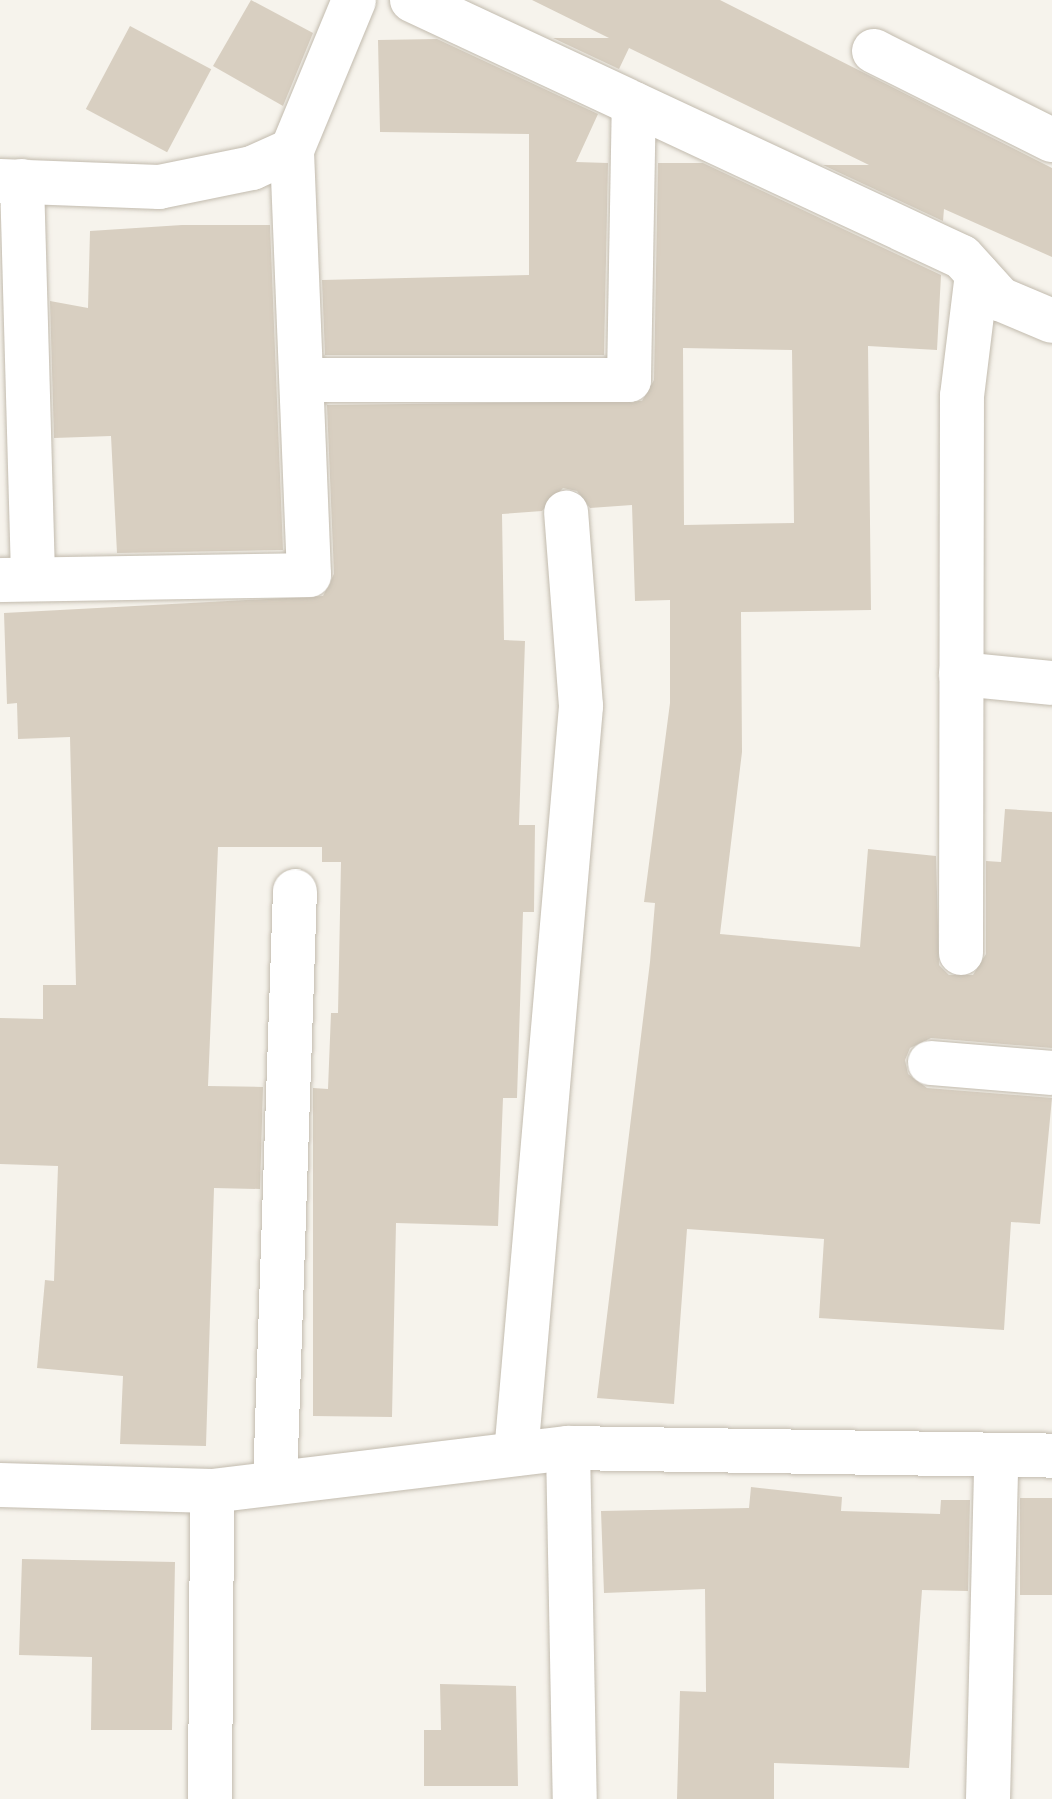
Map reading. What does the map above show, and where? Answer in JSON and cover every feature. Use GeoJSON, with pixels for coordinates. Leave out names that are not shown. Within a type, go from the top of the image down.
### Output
{"type":"FeatureCollection","features":[{"type":"Feature","properties":{"kind":"street"},"geometry":{"type":"LineString","coordinates":[[292,150],[252,168],[159,187],[11,181],[17,580],[309,575],[292,150],[354,0]]}},
{"type":"Feature","properties":{"kind":"street"},"geometry":{"type":"LineString","coordinates":[[412,0],[962,257],[1000,299],[1052,321]]}},
{"type":"Feature","properties":{"kind":"street"},"geometry":{"type":"LineString","coordinates":[[874,51],[1052,140]]}},
{"type":"Feature","properties":{"kind":"street"},"geometry":{"type":"LineString","coordinates":[[302,380],[629,380],[634,104]]}},
{"type":"Feature","properties":{"kind":"street"},"geometry":{"type":"LineString","coordinates":[[961,953],[962,396],[977,274]]}},
{"type":"Feature","properties":{"kind":"street"},"geometry":{"type":"LineString","coordinates":[[516,1454],[581,706],[566,513]]}},
{"type":"Feature","properties":{"kind":"street"},"geometry":{"type":"LineString","coordinates":[[961,674],[1052,683]]}},
{"type":"Feature","properties":{"kind":"street"},"geometry":{"type":"LineString","coordinates":[[275,1483],[295,891]]}},
{"type":"Feature","properties":{"kind":"street"},"geometry":{"type":"LineString","coordinates":[[930,1063],[1052,1073]]}},
{"type":"Feature","properties":{"kind":"street"},"geometry":{"type":"LineString","coordinates":[[568,1448],[575,1799]]}},
{"type":"Feature","properties":{"kind":"street"},"geometry":{"type":"LineString","coordinates":[[0,1485],[212,1491],[568,1448],[996,1460],[1052,1456]]}},
{"type":"Feature","properties":{"kind":"street"},"geometry":{"type":"LineString","coordinates":[[988,1799],[996,1460]]}},
{"type":"Feature","properties":{"kind":"street"},"geometry":{"type":"LineString","coordinates":[[210,1799],[212,1491]]}},
{"type":"Feature","properties":{"kind":"building"},"geometry":{"type":"Polygon","coordinates":[[[251,0],[313,33],[283,106],[213,66],[251,0]]]}},
{"type":"Feature","properties":{"kind":"building"},"geometry":{"type":"Polygon","coordinates":[[[532,0],[720,0],[1052,168],[1052,257],[944,209],[943,221],[823,165],[869,165],[629,48],[619,69],[553,38],[609,38],[532,0]]]}},
{"type":"Feature","properties":{"kind":"building"},"geometry":{"type":"Polygon","coordinates":[[[130,26],[211,69],[167,152],[86,109],[130,26]]]}},
{"type":"Feature","properties":{"kind":"building"},"geometry":{"type":"Polygon","coordinates":[[[437,39],[598,114],[576,162],[608,163],[604,355],[325,355],[322,280],[529,275],[529,134],[380,132],[378,40],[437,39]]]}},
{"type":"Feature","properties":{"kind":"building"},"geometry":{"type":"Polygon","coordinates":[[[658,163],[703,163],[941,275],[937,350],[868,346],[871,610],[741,612],[742,752],[720,934],[860,947],[868,849],[936,856],[939,965],[949,975],[973,975],[986,954],[986,861],[1001,862],[1005,809],[1052,812],[1052,1048],[931,1038],[910,1048],[905,1060],[908,1074],[927,1088],[1052,1098],[1040,1224],[1011,1222],[1004,1330],[819,1318],[824,1239],[687,1229],[674,1404],[597,1398],[650,962],[655,903],[644,902],[670,703],[670,600],[635,601],[632,505],[590,508],[577,491],[563,488],[542,511],[502,514],[504,640],[525,641],[519,825],[535,825],[534,912],[523,912],[517,1098],[503,1098],[498,1226],[396,1223],[392,1417],[313,1416],[313,1088],[328,1089],[331,1013],[338,1013],[341,862],[322,862],[322,847],[218,847],[208,1086],[263,1087],[260,1189],[214,1188],[206,1446],[120,1444],[123,1376],[37,1368],[45,1280],[54,1281],[58,1166],[0,1164],[0,1018],[43,1019],[43,985],[76,985],[70,737],[18,739],[17,703],[7,704],[4,613],[323,596],[334,574],[327,405],[642,401],[654,380],[658,163]],[[683,348],[684,525],[794,523],[792,350],[683,348]]]}},
{"type":"Feature","properties":{"kind":"building"},"geometry":{"type":"Polygon","coordinates":[[[182,225],[270,225],[283,550],[117,553],[111,436],[54,438],[50,301],[88,308],[90,231],[182,225]]]}},
{"type":"Feature","properties":{"kind":"building"},"geometry":{"type":"Polygon","coordinates":[[[751,1487],[842,1497],[841,1511],[940,1514],[941,1500],[970,1500],[968,1591],[922,1590],[909,1768],[774,1763],[774,1799],[677,1799],[680,1691],[706,1692],[705,1589],[604,1593],[601,1511],[749,1508],[751,1487]]]}},
{"type":"Feature","properties":{"kind":"building"},"geometry":{"type":"Polygon","coordinates":[[[1020,1498],[1052,1498],[1052,1595],[1020,1595],[1020,1498]]]}},
{"type":"Feature","properties":{"kind":"building"},"geometry":{"type":"Polygon","coordinates":[[[22,1559],[175,1562],[172,1730],[91,1730],[92,1657],[19,1655],[22,1559]]]}},
{"type":"Feature","properties":{"kind":"building"},"geometry":{"type":"Polygon","coordinates":[[[440,1684],[516,1686],[518,1786],[424,1786],[424,1730],[441,1730],[440,1684]]]}}]}
